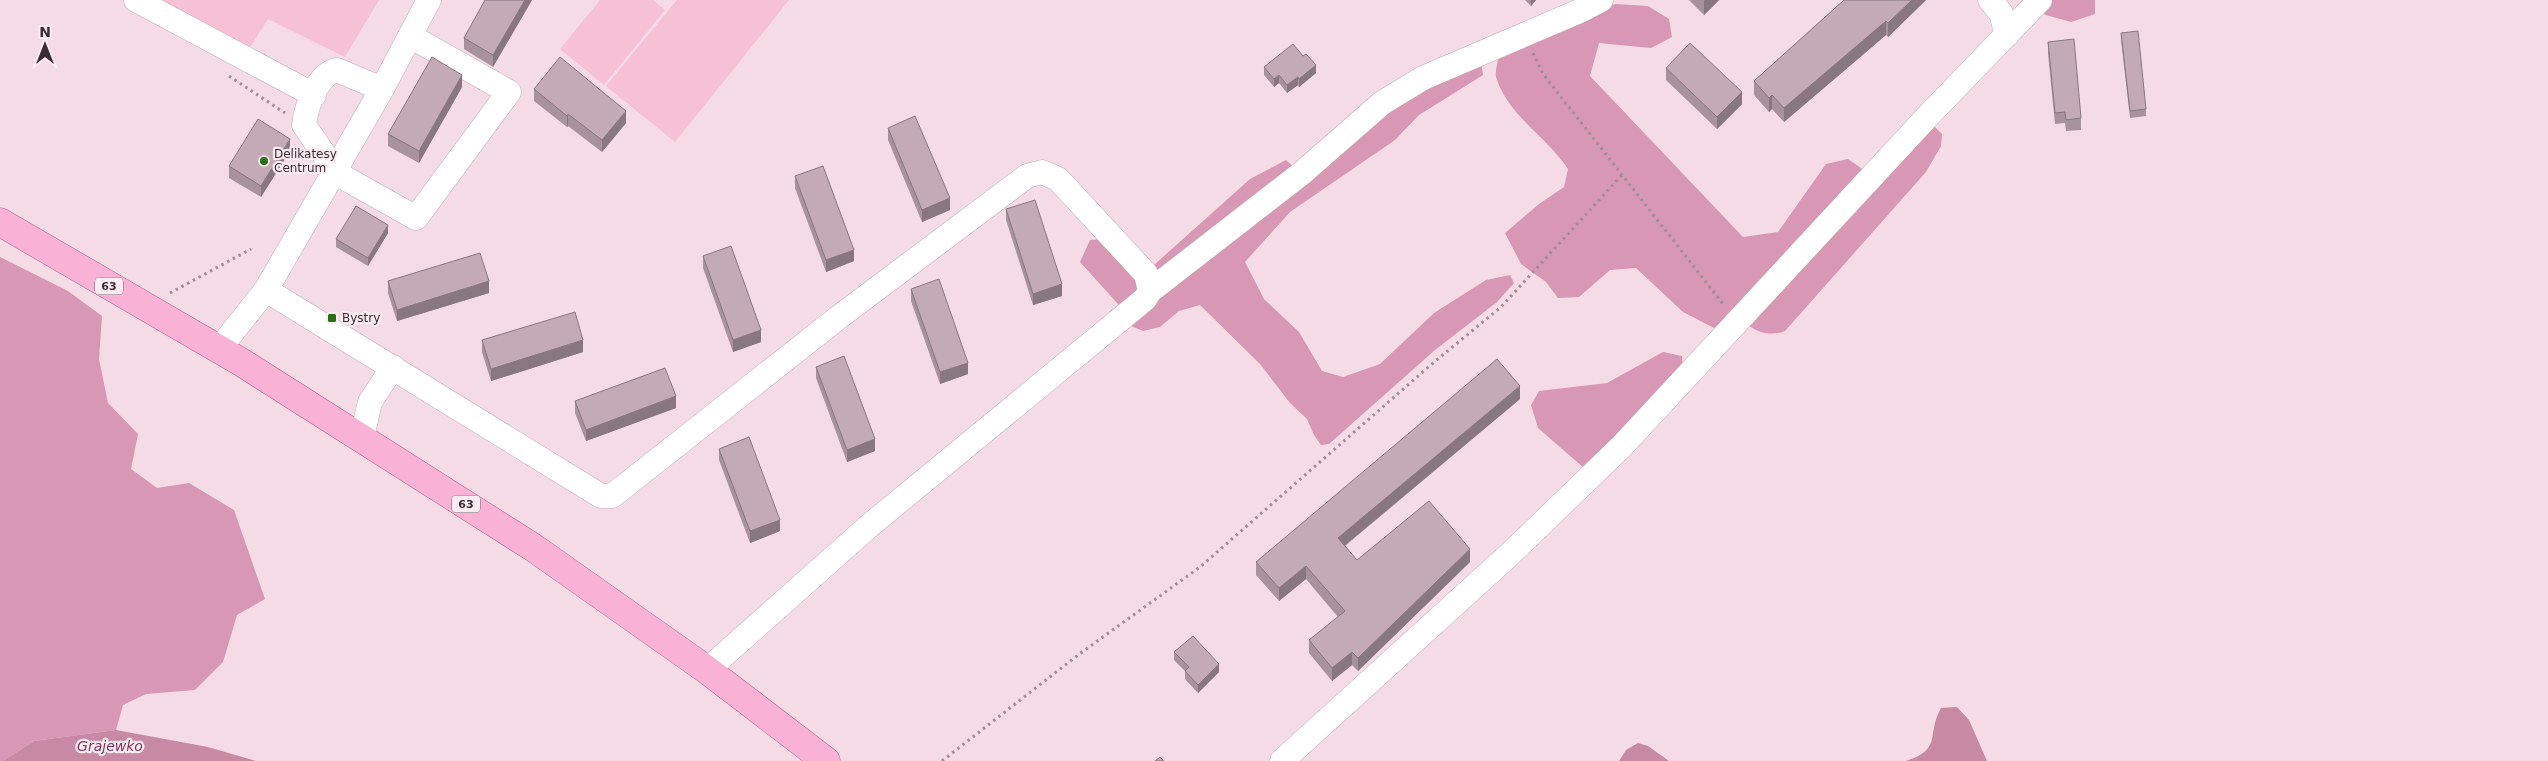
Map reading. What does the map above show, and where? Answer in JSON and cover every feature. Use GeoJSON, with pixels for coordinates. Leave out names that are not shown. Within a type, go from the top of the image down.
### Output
{"type":"FeatureCollection","features":[{"type":"Feature","properties":{"kind":"main road","name":"63"},"geometry":{"type":"LineString","coordinates":[[0,222],[219,349],[362,437],[534,548],[706,670],[826,761]]}},
{"type":"Feature","properties":{"kind":"street"},"geometry":{"type":"LineString","coordinates":[[136,0],[314,95]]}},
{"type":"Feature","properties":{"kind":"street"},"geometry":{"type":"LineString","coordinates":[[219,349],[266,290],[382,89],[429,0]]}},
{"type":"Feature","properties":{"kind":"street"},"geometry":{"type":"LineString","coordinates":[[706,670],[869,526],[1145,299],[1150,291],[1302,173],[1382,103],[1423,78],[1525,35],[1600,0]]}},
{"type":"Feature","properties":{"kind":"street"},"geometry":{"type":"LineString","coordinates":[[1990,0],[2001,13],[2007,35]]}},
{"type":"Feature","properties":{"kind":"street"},"geometry":{"type":"LineString","coordinates":[[1282,761],[1510,554],[1622,446],[1738,323],[1926,116],[2040,0]]}},
{"type":"Feature","properties":{"kind":"street"},"geometry":{"type":"LineString","coordinates":[[382,89],[337,70],[326,75],[306,109],[304,125],[336,169],[416,218],[509,92],[410,36]]}},
{"type":"Feature","properties":{"kind":"street"},"geometry":{"type":"LineString","coordinates":[[266,290],[393,366],[601,496],[612,496],[839,316],[1027,176],[1042,172],[1058,179],[1146,274],[1150,291]]}},
{"type":"Feature","properties":{"kind":"street"},"geometry":{"type":"LineString","coordinates":[[362,437],[370,402],[393,366]]}},
{"type":"Feature","properties":{"kind":"path"},"geometry":{"type":"LineString","coordinates":[[1525,35],[1543,74],[1738,323]]}},
{"type":"Feature","properties":{"kind":"path"},"geometry":{"type":"LineString","coordinates":[[942,761],[1078,655],[1200,567],[1433,363],[1500,307],[1622,175]]}},
{"type":"Feature","properties":{"kind":"path"},"geometry":{"type":"LineString","coordinates":[[166,296],[251,249]]}},
{"type":"Feature","properties":{"kind":"shaded area"},"geometry":{"type":"Polygon","coordinates":[[[163,0],[379,0],[345,57],[268,19],[249,49],[161,3],[163,0]]]}},
{"type":"Feature","properties":{"kind":"shaded area"},"geometry":{"type":"Polygon","coordinates":[[[600,0],[653,0],[665,10],[604,85],[560,49],[600,0]]]}},
{"type":"Feature","properties":{"kind":"shaded area"},"geometry":{"type":"Polygon","coordinates":[[[677,0],[789,0],[675,142],[606,86],[677,0]]]}},
{"type":"Feature","properties":{"kind":"shaded area"},"geometry":{"type":"Polygon","coordinates":[[[2024,0],[2095,0],[2095,14],[2071,22],[2046,15],[2024,0]]]}},
{"type":"Feature","properties":{"kind":"shaded area"},"geometry":{"type":"Polygon","coordinates":[[[1615,4],[1648,6],[1669,19],[1672,37],[1651,48],[1599,43],[1590,76],[1743,237],[1778,232],[1826,164],[1848,159],[1881,182],[1934,126],[1942,134],[1941,146],[1926,172],[1785,331],[1770,334],[1763,333],[1745,323],[1733,313],[1723,324],[1714,328],[1683,312],[1636,268],[1610,270],[1579,297],[1558,298],[1546,282],[1521,264],[1505,233],[1539,204],[1564,187],[1568,169],[1509,103],[1496,77],[1499,54],[1615,4]]]}},
{"type":"Feature","properties":{"kind":"shaded area"},"geometry":{"type":"Polygon","coordinates":[[[1481,62],[1483,75],[1419,115],[1395,140],[1290,212],[1245,262],[1264,299],[1299,332],[1322,371],[1343,377],[1380,364],[1434,313],[1486,280],[1510,275],[1514,283],[1497,302],[1435,350],[1329,444],[1321,445],[1307,419],[1290,403],[1260,364],[1200,305],[1179,311],[1160,327],[1143,331],[1124,323],[1118,304],[1080,262],[1090,240],[1107,239],[1129,266],[1154,265],[1250,179],[1286,160],[1306,178],[1379,117],[1424,88],[1481,62]]]}},
{"type":"Feature","properties":{"kind":"shaded area"},"geometry":{"type":"Polygon","coordinates":[[[0,257],[68,291],[102,316],[99,359],[108,403],[138,434],[131,469],[157,488],[189,483],[234,510],[265,599],[237,615],[223,662],[195,690],[146,694],[123,705],[116,730],[34,741],[3,761],[0,761],[0,257]]]}},
{"type":"Feature","properties":{"kind":"shaded area"},"geometry":{"type":"Polygon","coordinates":[[[1663,352],[1682,356],[1683,370],[1584,468],[1538,428],[1531,405],[1539,391],[1607,383],[1663,352]]]}},
{"type":"Feature","properties":{"kind":"water"},"geometry":{"type":"Polygon","coordinates":[[[1957,707],[1969,720],[1987,761],[1906,761],[1918,756],[1929,746],[1941,708],[1957,707]]]}},
{"type":"Feature","properties":{"kind":"water","name":"Grajewko"},"geometry":{"type":"Polygon","coordinates":[[[116,730],[208,747],[256,761],[3,761],[34,741],[116,730]]]}},
{"type":"Feature","properties":{"kind":"water"},"geometry":{"type":"Polygon","coordinates":[[[1638,743],[1648,746],[1669,761],[1619,761],[1626,750],[1638,743]]]}},
{"type":"Feature","properties":{"kind":"building"},"geometry":{"type":"Polygon","coordinates":[[[485,0],[525,0],[493,55],[464,38],[485,0]]]}},
{"type":"Feature","properties":{"kind":"building"},"geometry":{"type":"Polygon","coordinates":[[[1844,0],[1912,0],[1888,23],[1886,21],[1784,108],[1772,95],[1769,98],[1754,81],[1844,0]]]}},
{"type":"Feature","properties":{"kind":"building"},"geometry":{"type":"Polygon","coordinates":[[[2138,31],[2146,109],[2130,111],[2121,33],[2138,31]]]}},
{"type":"Feature","properties":{"kind":"building"},"geometry":{"type":"Polygon","coordinates":[[[2074,39],[2081,118],[2066,120],[2065,112],[2055,113],[2048,42],[2074,39]]]}},
{"type":"Feature","properties":{"kind":"building"},"geometry":{"type":"Polygon","coordinates":[[[1690,43],[1742,92],[1717,117],[1666,68],[1690,43]]]}},
{"type":"Feature","properties":{"kind":"building"},"geometry":{"type":"Polygon","coordinates":[[[1293,44],[1303,56],[1306,54],[1316,65],[1299,79],[1298,77],[1287,85],[1279,75],[1274,79],[1264,67],[1293,44]]]}},
{"type":"Feature","properties":{"kind":"building"},"geometry":{"type":"Polygon","coordinates":[[[432,57],[462,75],[419,151],[388,134],[432,57]]]}},
{"type":"Feature","properties":{"kind":"building"},"geometry":{"type":"Polygon","coordinates":[[[560,57],[626,111],[602,140],[568,114],[567,116],[534,89],[560,57]]]}},
{"type":"Feature","properties":{"kind":"building"},"geometry":{"type":"Polygon","coordinates":[[[915,116],[950,198],[922,210],[888,128],[915,116]]]}},
{"type":"Feature","properties":{"kind":"building"},"geometry":{"type":"Polygon","coordinates":[[[258,119],[290,139],[261,186],[229,166],[258,119]]]}},
{"type":"Feature","properties":{"kind":"building"},"geometry":{"type":"Polygon","coordinates":[[[823,166],[854,250],[826,260],[795,176],[823,166]]]}},
{"type":"Feature","properties":{"kind":"building"},"geometry":{"type":"Polygon","coordinates":[[[1035,200],[1062,284],[1033,294],[1006,209],[1035,200]]]}},
{"type":"Feature","properties":{"kind":"building"},"geometry":{"type":"Polygon","coordinates":[[[356,206],[388,225],[368,258],[336,239],[356,206]]]}},
{"type":"Feature","properties":{"kind":"building"},"geometry":{"type":"Polygon","coordinates":[[[731,246],[761,330],[733,340],[703,256],[731,246]]]}},
{"type":"Feature","properties":{"kind":"building"},"geometry":{"type":"Polygon","coordinates":[[[480,253],[489,281],[397,310],[388,281],[480,253]]]}},
{"type":"Feature","properties":{"kind":"building"},"geometry":{"type":"Polygon","coordinates":[[[939,279],[968,363],[940,372],[911,289],[939,279]]]}},
{"type":"Feature","properties":{"kind":"building"},"geometry":{"type":"Polygon","coordinates":[[[575,312],[583,340],[491,369],[482,340],[575,312]]]}},
{"type":"Feature","properties":{"kind":"building"},"geometry":{"type":"Polygon","coordinates":[[[844,356],[875,439],[847,450],[816,367],[844,356]]]}},
{"type":"Feature","properties":{"kind":"building"},"geometry":{"type":"Polygon","coordinates":[[[1497,359],[1520,386],[1338,538],[1357,560],[1429,501],[1470,549],[1358,658],[1352,652],[1332,668],[1309,640],[1345,611],[1306,566],[1279,588],[1256,562],[1497,359]]]}},
{"type":"Feature","properties":{"kind":"building"},"geometry":{"type":"Polygon","coordinates":[[[665,368],[676,396],[586,430],[575,401],[665,368]]]}},
{"type":"Feature","properties":{"kind":"building"},"geometry":{"type":"Polygon","coordinates":[[[749,437],[780,520],[750,531],[719,449],[749,437]]]}},
{"type":"Feature","properties":{"kind":"building"},"geometry":{"type":"Polygon","coordinates":[[[1193,636],[1219,664],[1198,685],[1185,671],[1189,667],[1174,652],[1193,636]]]}},
{"type":"Feature","properties":{"kind":"building"},"geometry":{"type":"Polygon","coordinates":[[[1160,757],[1164,761],[1155,761],[1160,757]]]}},
{"type":"Feature","properties":{"kind":"place","name":"Delikatesy Centrum"},"geometry":{"type":"Point","coordinates":[264,161]}},
{"type":"Feature","properties":{"kind":"place","name":"Bystry"},"geometry":{"type":"Point","coordinates":[332,318]}}]}
